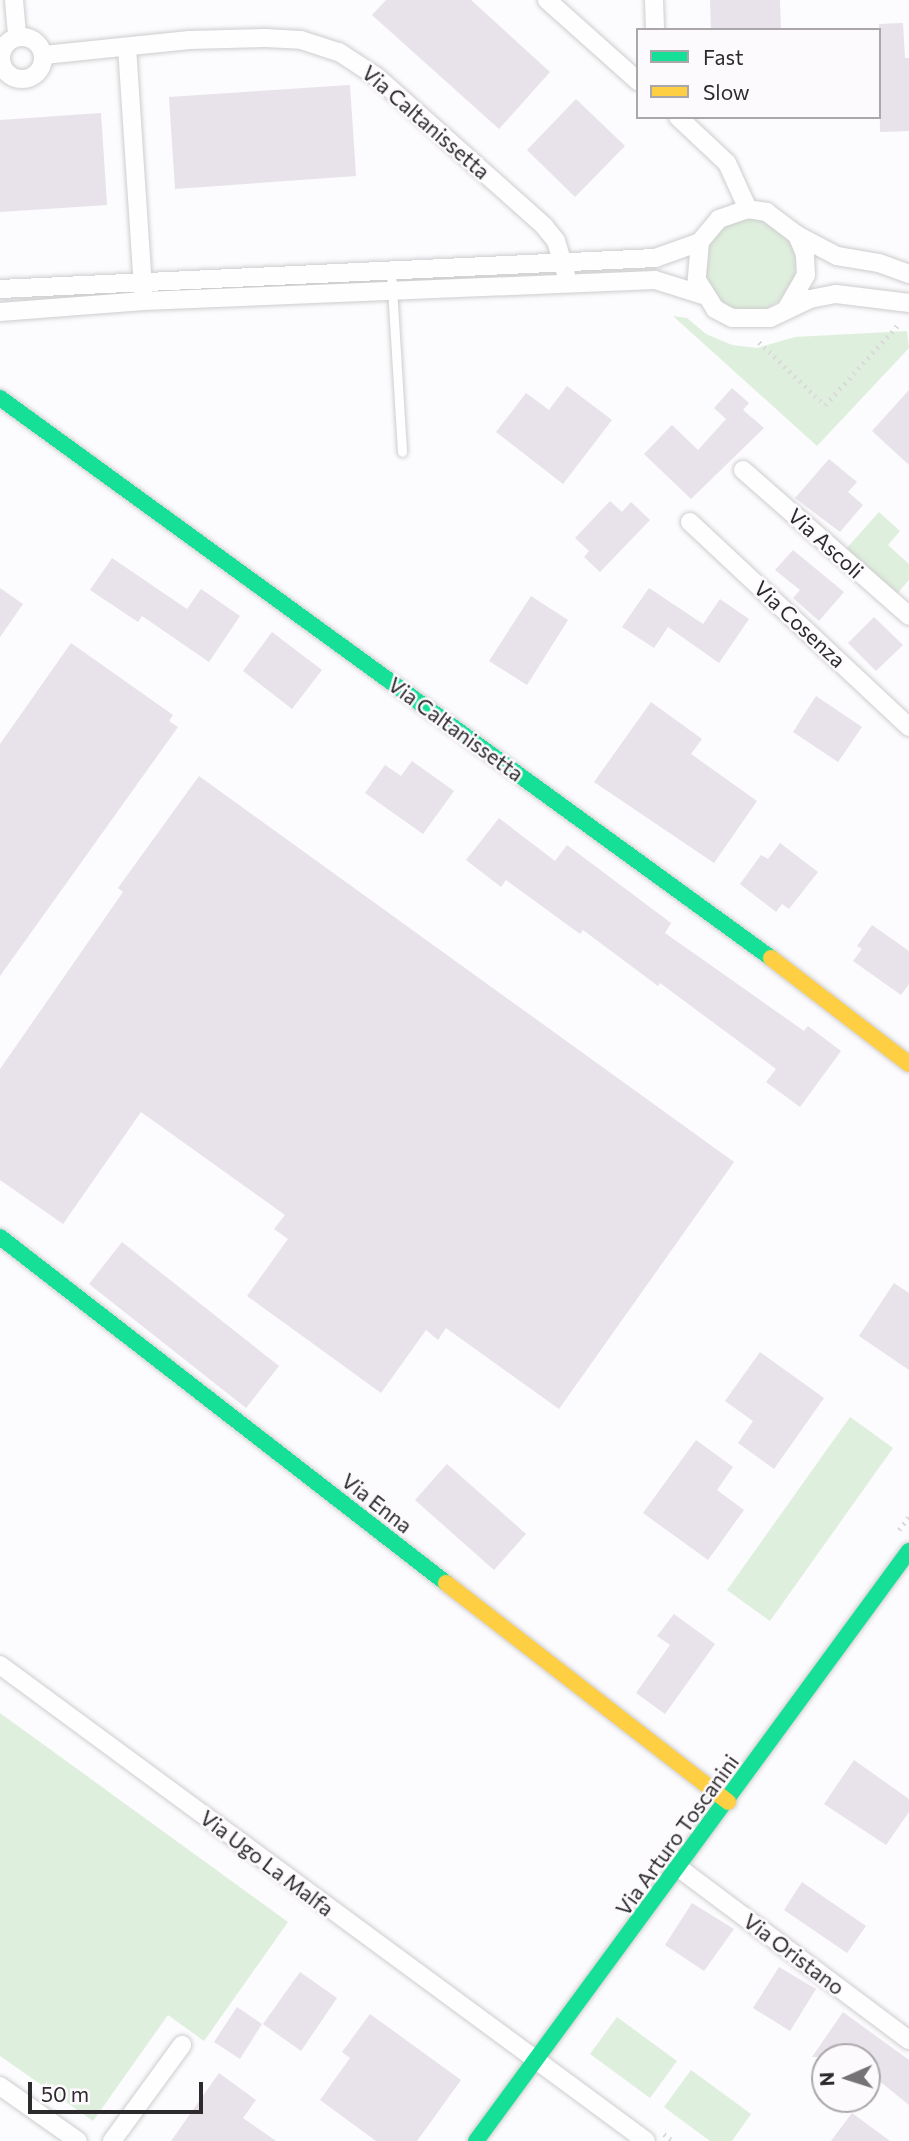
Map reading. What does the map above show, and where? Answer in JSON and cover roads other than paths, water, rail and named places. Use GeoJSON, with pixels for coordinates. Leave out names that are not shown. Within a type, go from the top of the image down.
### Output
{"type":"FeatureCollection","features":[{"type":"Feature","properties":{"kind":"street"},"geometry":{"type":"LineString","coordinates":[[14,0],[17,37]]}},
{"type":"Feature","properties":{"kind":"street"},"geometry":{"type":"LineString","coordinates":[[547,0],[636,79]]}},
{"type":"Feature","properties":{"kind":"street"},"geometry":{"type":"LineString","coordinates":[[654,0],[655,28]]}},
{"type":"Feature","properties":{"kind":"street"},"geometry":{"type":"LineString","coordinates":[[17,37],[37,43],[44,55],[41,69],[25,80],[7,73],[1,61],[6,44],[17,37]]}},
{"type":"Feature","properties":{"kind":"street","name":"Via Caltanissetta"},"geometry":{"type":"LineString","coordinates":[[44,55],[265,38],[301,40],[339,52],[377,77],[544,226],[570,285]]}},
{"type":"Feature","properties":{"kind":"street"},"geometry":{"type":"LineString","coordinates":[[127,47],[144,301]]}},
{"type":"Feature","properties":{"kind":"street"},"geometry":{"type":"LineString","coordinates":[[680,119],[727,163],[748,209]]}},
{"type":"Feature","properties":{"kind":"street"},"geometry":{"type":"LineString","coordinates":[[907,271],[837,256],[797,235],[767,212],[748,209],[719,219],[700,242],[695,260],[703,295],[715,309],[750,321],[836,294],[909,303]]}},
{"type":"Feature","properties":{"kind":"street"},"geometry":{"type":"LineString","coordinates":[[787,308],[806,275],[797,235]]}},
{"type":"Feature","properties":{"kind":"street"},"geometry":{"type":"LineString","coordinates":[[0,289],[142,280],[563,264],[665,257],[700,242]]}},
{"type":"Feature","properties":{"kind":"street"},"geometry":{"type":"LineString","coordinates":[[0,312],[144,301],[655,280],[703,295]]}},
{"type":"Feature","properties":{"kind":"street","name":"Via Caltanissetta"},"geometry":{"type":"LineString","coordinates":[[0,398],[828,999],[909,1064]]}},
{"type":"Feature","properties":{"kind":"street","name":"Via Ascoli"},"geometry":{"type":"LineString","coordinates":[[743,470],[909,617]]}},
{"type":"Feature","properties":{"kind":"street","name":"Via Cosenza"},"geometry":{"type":"LineString","coordinates":[[690,522],[909,727]]}},
{"type":"Feature","properties":{"kind":"street","name":"Via Enna"},"geometry":{"type":"LineString","coordinates":[[0,1237],[728,1802]]}},
{"type":"Feature","properties":{"kind":"street","name":"Via Arturo Toscanini"},"geometry":{"type":"LineString","coordinates":[[476,2141],[728,1802],[909,1551]]}},
{"type":"Feature","properties":{"kind":"street","name":"Via Ugo La Malfa"},"geometry":{"type":"LineString","coordinates":[[0,1665],[646,2141]]}},
{"type":"Feature","properties":{"kind":"street","name":"Via Oristano"},"geometry":{"type":"LineString","coordinates":[[679,1868],[909,2040]]}},
{"type":"Feature","properties":{"kind":"street"},"geometry":{"type":"LineString","coordinates":[[112,2141],[182,2045]]}},
{"type":"Feature","properties":{"kind":"street"},"geometry":{"type":"LineString","coordinates":[[0,2086],[78,2141]]}},
{"type":"Feature","properties":{"kind":"lane"},"geometry":{"type":"LineString","coordinates":[[391,271],[402,452]]}}]}
